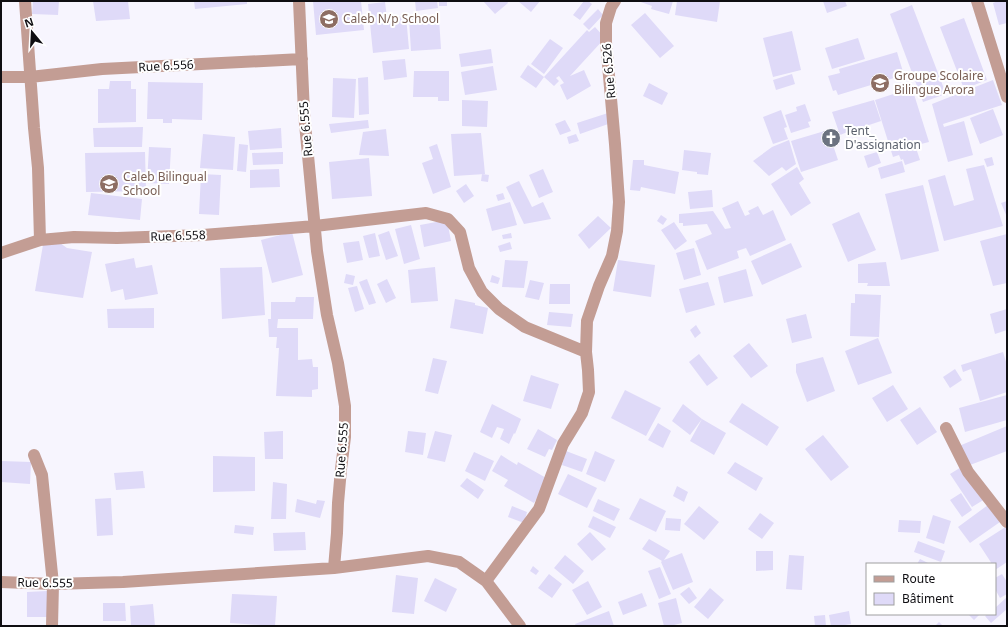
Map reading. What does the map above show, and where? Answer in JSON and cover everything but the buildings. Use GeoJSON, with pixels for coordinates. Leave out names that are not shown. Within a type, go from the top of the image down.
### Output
{"type":"FeatureCollection","features":[{"type":"Feature","properties":{"kind":"street"},"geometry":{"type":"LineString","coordinates":[[1,253],[40,240],[38,168],[25,1]]}},
{"type":"Feature","properties":{"kind":"street","name":"Rue 6.555"},"geometry":{"type":"LineString","coordinates":[[1,582],[53,584],[123,582],[334,568],[340,476],[345,437],[345,406],[338,363],[327,315],[318,251],[304,113],[299,1]]}},
{"type":"Feature","properties":{"kind":"street","name":"Rue 6.526"},"geometry":{"type":"LineString","coordinates":[[486,581],[539,509],[563,444],[582,413],[589,392],[586,352],[587,321],[598,286],[612,256],[617,231],[619,202],[606,42],[606,23],[611,7],[615,1]]}},
{"type":"Feature","properties":{"kind":"street"},"geometry":{"type":"LineString","coordinates":[[977,1],[1007,97]]}},
{"type":"Feature","properties":{"kind":"street","name":"Rue 6.556"},"geometry":{"type":"LineString","coordinates":[[1,77],[30,77],[109,69],[302,59]]}},
{"type":"Feature","properties":{"kind":"street","name":"Rue 6.558"},"geometry":{"type":"LineString","coordinates":[[40,240],[74,237],[117,238],[203,235],[316,226],[426,213],[448,219],[460,232],[470,268],[482,292],[499,309],[525,327],[586,352]]}},
{"type":"Feature","properties":{"kind":"street"},"geometry":{"type":"LineString","coordinates":[[946,428],[968,472],[1007,522]]}},
{"type":"Feature","properties":{"kind":"street"},"geometry":{"type":"LineString","coordinates":[[34,455],[42,475],[53,584],[52,626]]}},
{"type":"Feature","properties":{"kind":"street"},"geometry":{"type":"LineString","coordinates":[[334,568],[428,556],[459,562],[486,581],[520,626]]}},
{"type":"Feature","properties":{"kind":"place","name":"Caleb N/p School"},"geometry":{"type":"Point","coordinates":[329,19]}},
{"type":"Feature","properties":{"kind":"place","name":"Groupe Scolaire Bilingue Arora"},"geometry":{"type":"Point","coordinates":[880,83]}},
{"type":"Feature","properties":{"kind":"place","name":"Tent_ D'assignation"},"geometry":{"type":"Point","coordinates":[831,138]}},
{"type":"Feature","properties":{"kind":"place","name":"Caleb Bilingual School"},"geometry":{"type":"Point","coordinates":[109,184]}}]}
